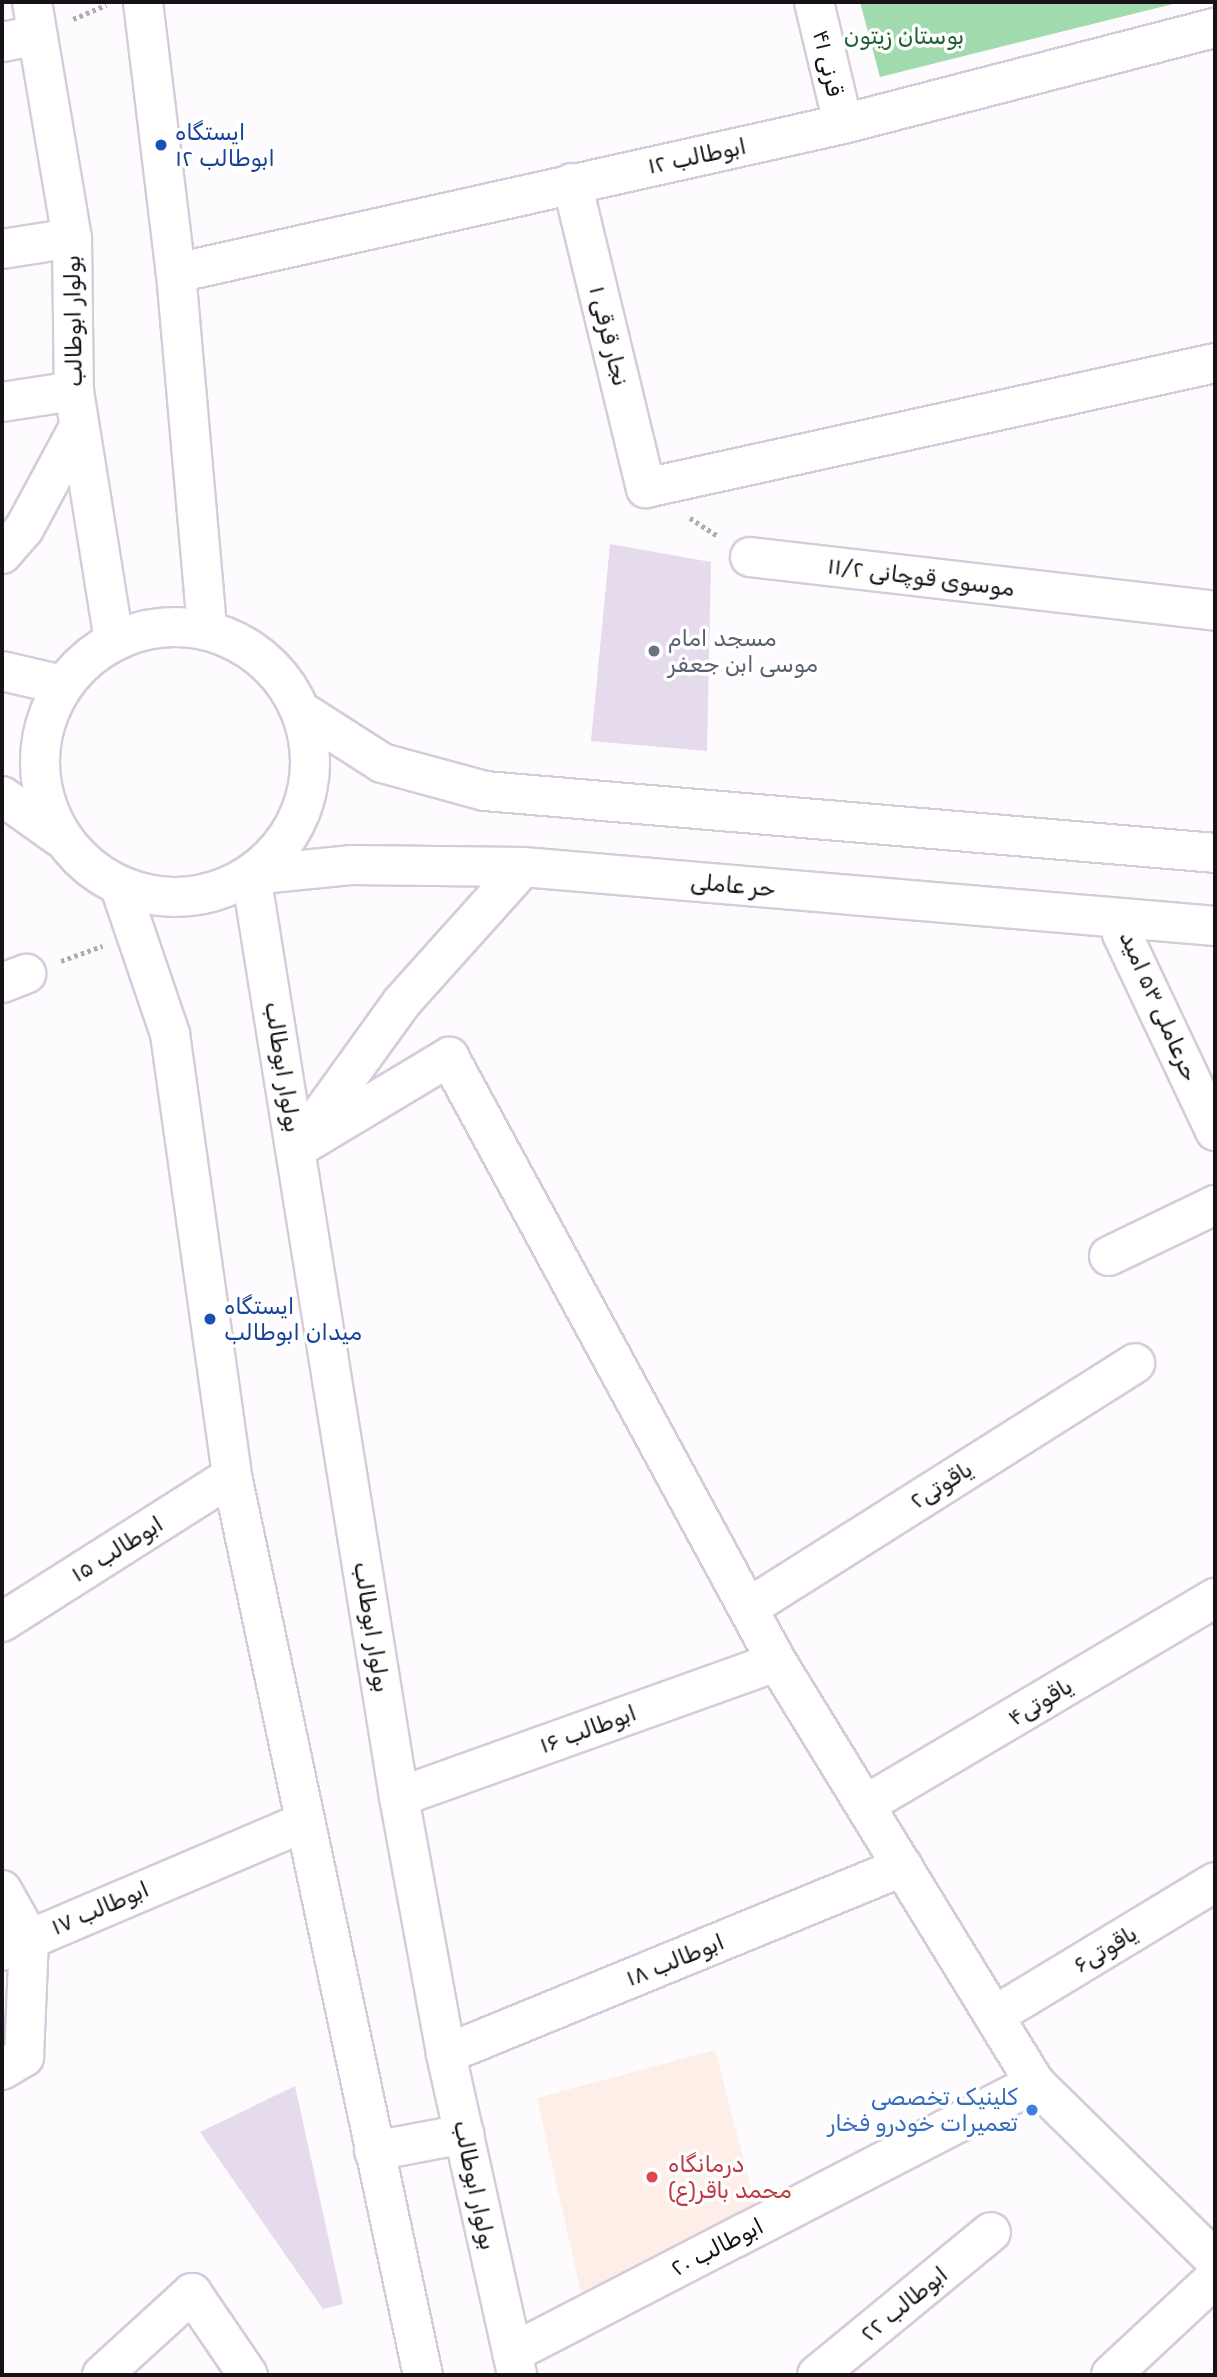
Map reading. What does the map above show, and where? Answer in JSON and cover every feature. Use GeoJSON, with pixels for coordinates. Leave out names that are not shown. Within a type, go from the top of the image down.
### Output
{"type":"FeatureCollection","features":[{"type":"Feature","properties":{"kind":"street"},"geometry":{"type":"LineString","coordinates":[[143,2],[176,273],[207,629]]}},
{"type":"Feature","properties":{"kind":"street","name":"قرنی ۴۱"},"geometry":{"type":"LineString","coordinates":[[814,2],[843,124]]}},
{"type":"Feature","properties":{"kind":"street","name":"بولوار ابوطالب"},"geometry":{"type":"LineString","coordinates":[[24,26],[72,237],[76,409],[114,640]]}},
{"type":"Feature","properties":{"kind":"street","name":"ابوطالب ۱۲"},"geometry":{"type":"LineString","coordinates":[[176,273],[843,124],[1215,28]]}},
{"type":"Feature","properties":{"kind":"street","name":"نجار قرقی ۱"},"geometry":{"type":"LineString","coordinates":[[572,183],[646,488]]}},
{"type":"Feature","properties":{"kind":"street"},"geometry":{"type":"LineString","coordinates":[[2,249],[72,237]]}},
{"type":"Feature","properties":{"kind":"street"},"geometry":{"type":"LineString","coordinates":[[646,488],[1215,363]]}},
{"type":"Feature","properties":{"kind":"street"},"geometry":{"type":"LineString","coordinates":[[2,402],[76,409],[24,529],[2,554]]}},
{"type":"Feature","properties":{"kind":"street","name":"موسوی قوچانی ۱۱/۲"},"geometry":{"type":"LineString","coordinates":[[750,557],[1215,611]]}},
{"type":"Feature","properties":{"kind":"street"},"geometry":{"type":"LineString","coordinates":[[2,796],[61,838],[120,887],[164,898],[209,894],[251,875],[293,830],[311,772],[301,711],[279,674],[247,646],[207,629],[160,626],[114,640],[62,685],[41,734],[40,788],[61,838]]}},
{"type":"Feature","properties":{"kind":"street"},"geometry":{"type":"LineString","coordinates":[[2,671],[62,685]]}},
{"type":"Feature","properties":{"kind":"street"},"geometry":{"type":"LineString","coordinates":[[301,711],[382,763],[485,791],[1215,853]]}},
{"type":"Feature","properties":{"kind":"street","name":"حر عاملی"},"geometry":{"type":"LineString","coordinates":[[251,875],[351,865],[523,867],[1215,926]]}},
{"type":"Feature","properties":{"kind":"street"},"geometry":{"type":"LineString","coordinates":[[296,1149],[402,1002],[523,867]]}},
{"type":"Feature","properties":{"kind":"street","name":"بولوار ابوطالب"},"geometry":{"type":"LineString","coordinates":[[251,875],[399,1797],[446,2054],[514,2364]]}},
{"type":"Feature","properties":{"kind":"street"},"geometry":{"type":"LineString","coordinates":[[120,887],[170,1034],[232,1476],[423,2375]]}},
{"type":"Feature","properties":{"kind":"street","name":"حرعاملی ۵۳ امید"},"geometry":{"type":"LineString","coordinates":[[1121,918],[1122,934],[1215,1131]]}},
{"type":"Feature","properties":{"kind":"street"},"geometry":{"type":"LineString","coordinates":[[296,1149],[449,1057],[777,1661],[1035,2083],[1215,2260]]}},
{"type":"Feature","properties":{"kind":"street"},"geometry":{"type":"LineString","coordinates":[[1109,1256],[1215,1205]]}},
{"type":"Feature","properties":{"kind":"street","name":"یاقوتی۲"},"geometry":{"type":"LineString","coordinates":[[748,1608],[1135,1363]]}},
{"type":"Feature","properties":{"kind":"street","name":"ابوطالب ۱۵"},"geometry":{"type":"LineString","coordinates":[[2,1622],[232,1476]]}},
{"type":"Feature","properties":{"kind":"street","name":"یاقوتی۴"},"geometry":{"type":"LineString","coordinates":[[865,1805],[1215,1598]]}},
{"type":"Feature","properties":{"kind":"street","name":"ابوطالب ۱۶"},"geometry":{"type":"LineString","coordinates":[[399,1797],[777,1661]]}},
{"type":"Feature","properties":{"kind":"street","name":"ابوطالب ۱۷"},"geometry":{"type":"LineString","coordinates":[[2,2070],[24,2057],[15,1945],[305,1822]]}},
{"type":"Feature","properties":{"kind":"street","name":"ابوطالب ۱۸"},"geometry":{"type":"LineString","coordinates":[[446,2054],[903,1867]]}},
{"type":"Feature","properties":{"kind":"street","name":"یاقوتی۶"},"geometry":{"type":"LineString","coordinates":[[994,2016],[1215,1882]]}},
{"type":"Feature","properties":{"kind":"street"},"geometry":{"type":"LineString","coordinates":[[2,1890],[15,1945]]}},
{"type":"Feature","properties":{"kind":"street","name":"ابوطالب ۲۰"},"geometry":{"type":"LineString","coordinates":[[514,2364],[1035,2083]]}},
{"type":"Feature","properties":{"kind":"street"},"geometry":{"type":"LineString","coordinates":[[374,2151],[464,2134]]}},
{"type":"Feature","properties":{"kind":"street","name":"ابوطالب ۲۲"},"geometry":{"type":"LineString","coordinates":[[817,2375],[991,2232]]}},
{"type":"Feature","properties":{"kind":"street"},"geometry":{"type":"LineString","coordinates":[[1111,2375],[1215,2278]]}},
{"type":"Feature","properties":{"kind":"street"},"geometry":{"type":"LineString","coordinates":[[102,2375],[192,2293],[248,2375]]}},
{"type":"Feature","properties":{"kind":"path"},"geometry":{"type":"LineString","coordinates":[[646,488],[750,557]]}},
{"type":"Feature","properties":{"kind":"path"},"geometry":{"type":"LineString","coordinates":[[14,978],[136,934]]}},
{"type":"Feature","properties":{"kind":"shaded area","name":"درمانگاه محمد باقر(ع)"},"geometry":{"type":"Polygon","coordinates":[[[715,2050],[757,2211],[582,2297],[537,2098],[715,2050]]]}},
{"type":"Feature","properties":{"kind":"green space","name":"بوستان زیتون"},"geometry":{"type":"Polygon","coordinates":[[[860,2],[1181,2],[880,77],[860,2]]]}},
{"type":"Feature","properties":{"kind":"building","name":"مسجد امام موسی ابن جعفر"},"geometry":{"type":"Polygon","coordinates":[[[610,544],[711,562],[707,751],[591,741],[610,544]]]}},
{"type":"Feature","properties":{"kind":"building"},"geometry":{"type":"Polygon","coordinates":[[[295,2086],[343,2304],[323,2309],[200,2132],[295,2086]]]}},
{"type":"Feature","properties":{"kind":"place","name":"ایستگاه ابوطالب ۱۲"},"geometry":{"type":"Point","coordinates":[161,145]}},
{"type":"Feature","properties":{"kind":"place","name":"مسجد امام موسی ابن جعفر"},"geometry":{"type":"Point","coordinates":[654,651]}},
{"type":"Feature","properties":{"kind":"place","name":"ایستگاه میدان ابوطالب"},"geometry":{"type":"Point","coordinates":[210,1319]}},
{"type":"Feature","properties":{"kind":"place","name":"کلینیک تخصصی تعمیرات خودرو فخار"},"geometry":{"type":"Point","coordinates":[1032,2110]}},
{"type":"Feature","properties":{"kind":"place","name":"درمانگاه محمد باقر(ع)"},"geometry":{"type":"Point","coordinates":[652,2177]}}]}
